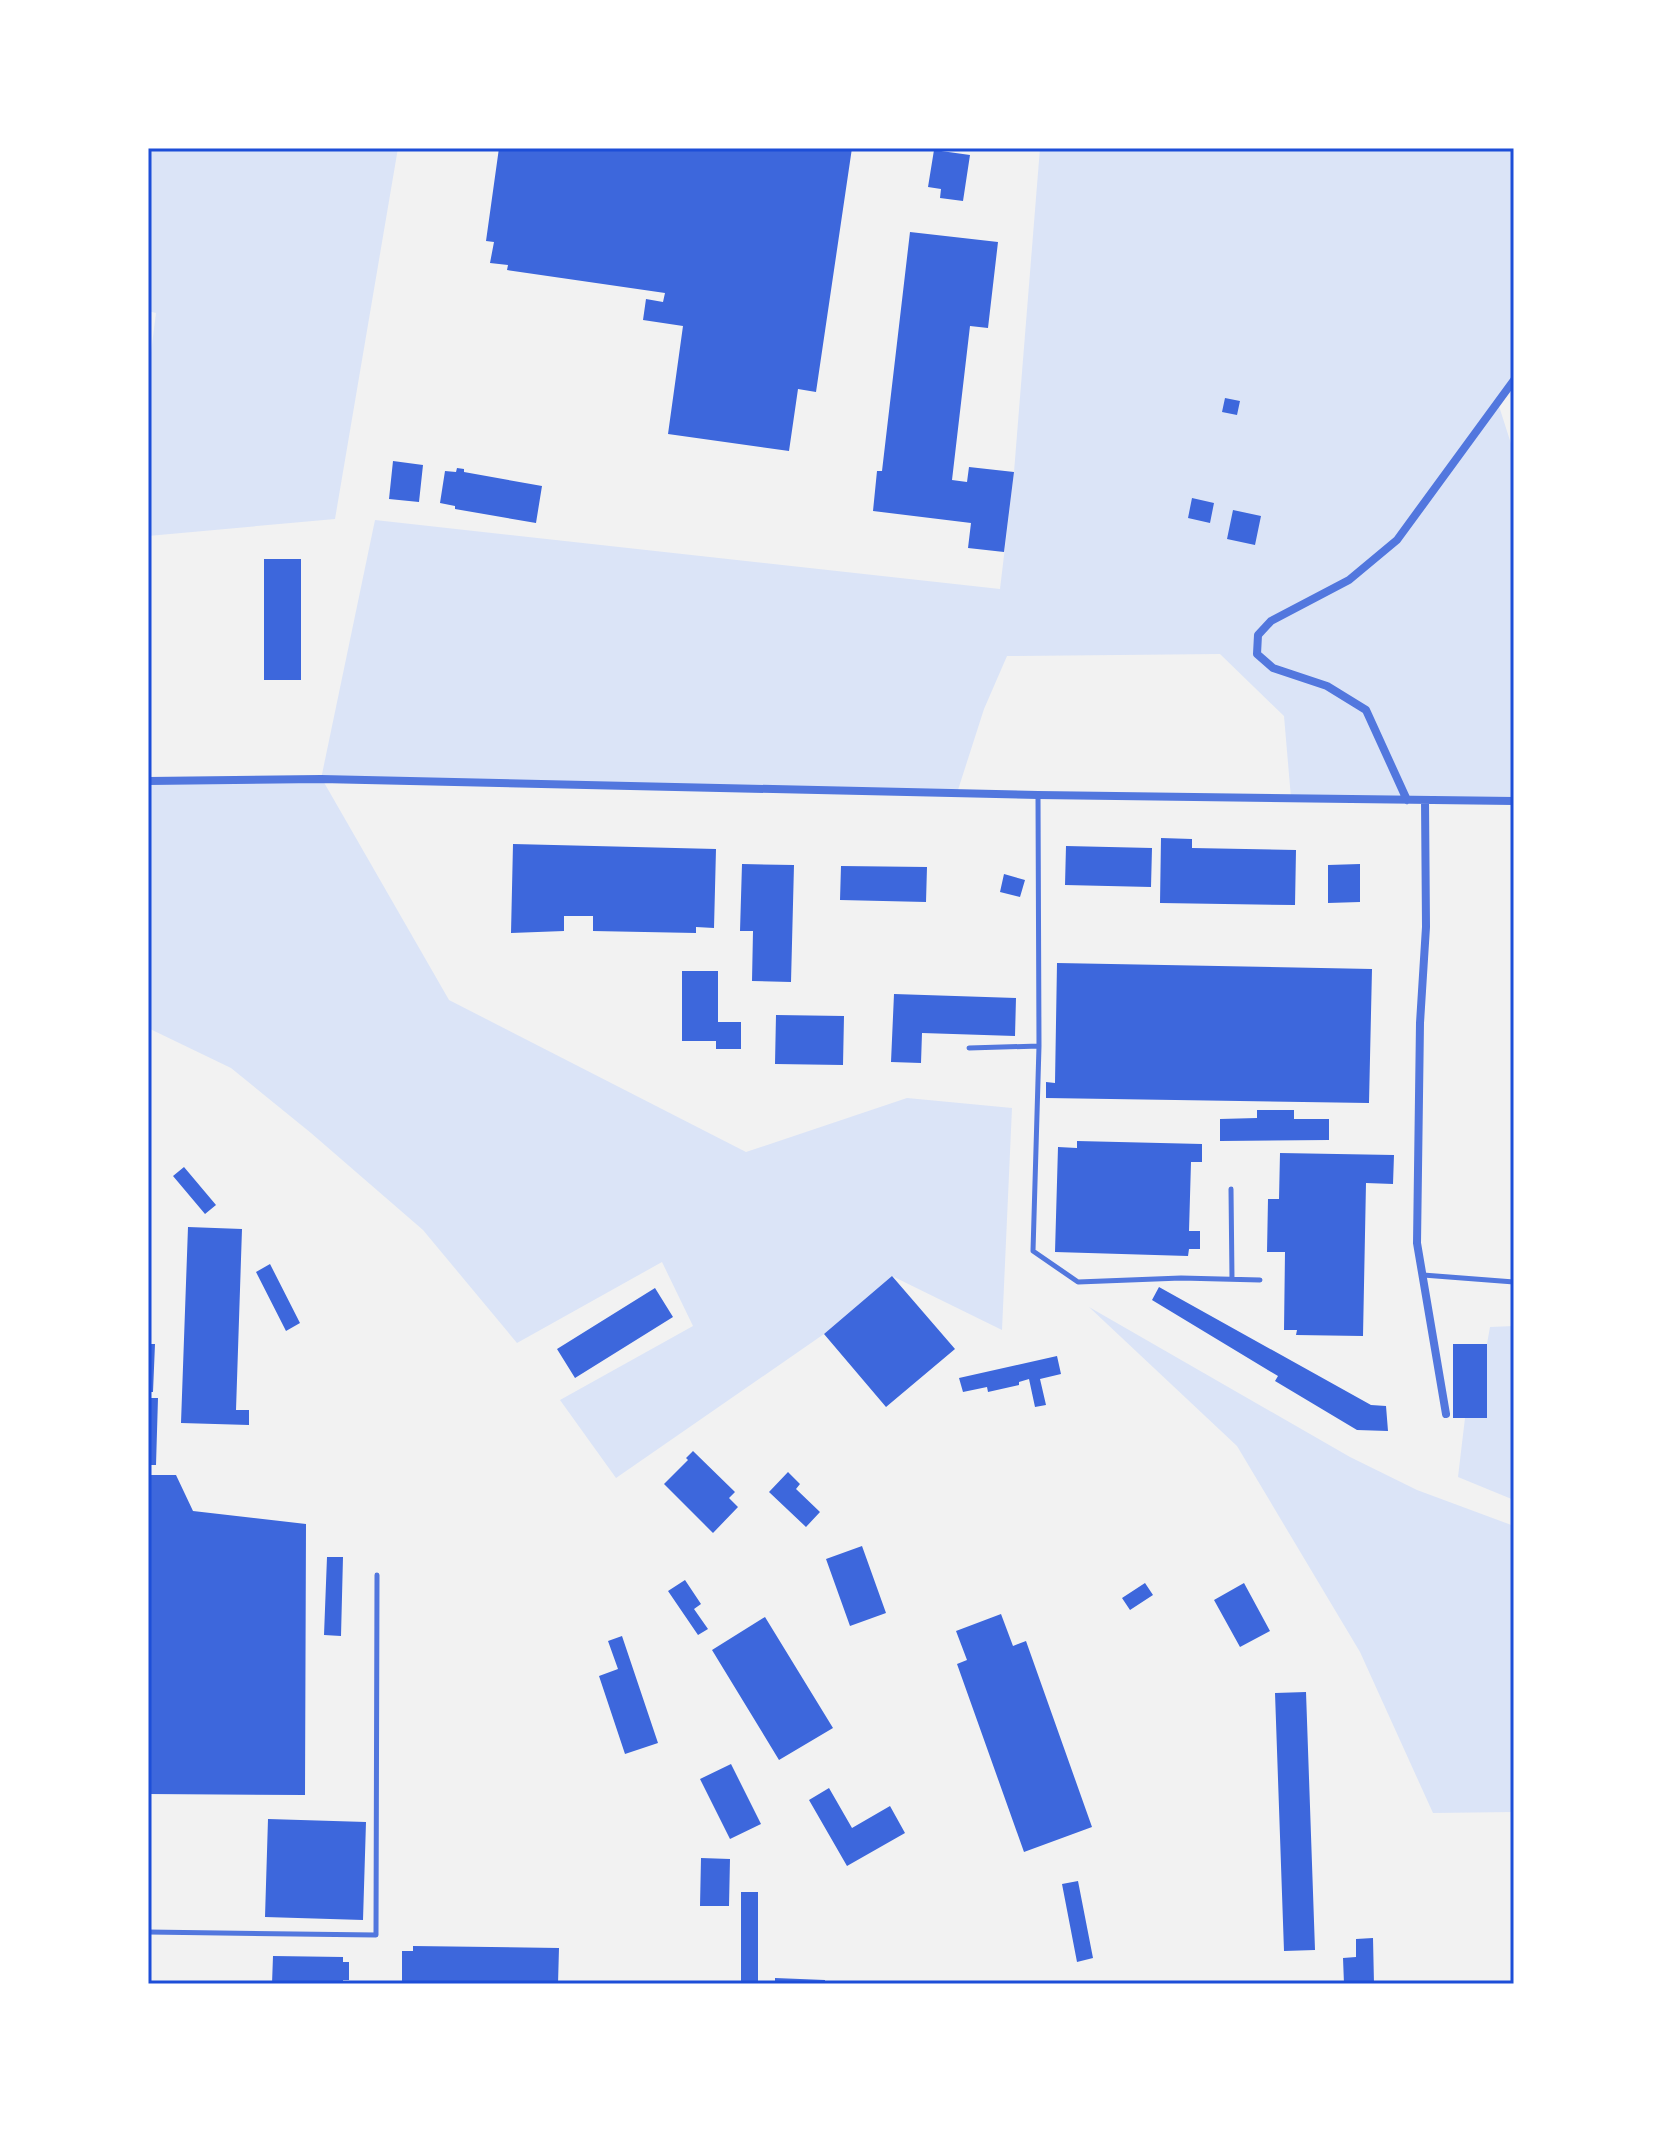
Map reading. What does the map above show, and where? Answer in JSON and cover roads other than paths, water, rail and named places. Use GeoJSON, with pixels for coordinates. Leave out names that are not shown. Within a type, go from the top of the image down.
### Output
{"type":"FeatureCollection","features":[{"type":"Feature","properties":{"kind":"street"},"geometry":{"type":"LineString","coordinates":[[1407,800],[1366,710],[1327,686],[1273,668],[1257,654],[1258,635],[1271,621],[1349,580],[1397,540],[1514,380]]}},
{"type":"Feature","properties":{"kind":"street"},"geometry":{"type":"LineString","coordinates":[[148,781],[321,779],[1038,795],[1514,801]]}},
{"type":"Feature","properties":{"kind":"street"},"geometry":{"type":"LineString","coordinates":[[1425,800],[1426,927],[1420,1023],[1417,1243],[1446,1414]]}},
{"type":"Feature","properties":{"kind":"lane"},"geometry":{"type":"LineString","coordinates":[[1038,795],[1039,1046],[1033,1251],[1078,1282],[1260,1280]]}},
{"type":"Feature","properties":{"kind":"lane"},"geometry":{"type":"LineString","coordinates":[[969,1048],[1039,1046]]}},
{"type":"Feature","properties":{"kind":"lane"},"geometry":{"type":"LineString","coordinates":[[1231,1189],[1232,1279]]}},
{"type":"Feature","properties":{"kind":"lane"},"geometry":{"type":"LineString","coordinates":[[1422,1275],[1514,1282]]}},
{"type":"Feature","properties":{"kind":"lane"},"geometry":{"type":"LineString","coordinates":[[148,1932],[376,1935],[377,1575]]}}]}
